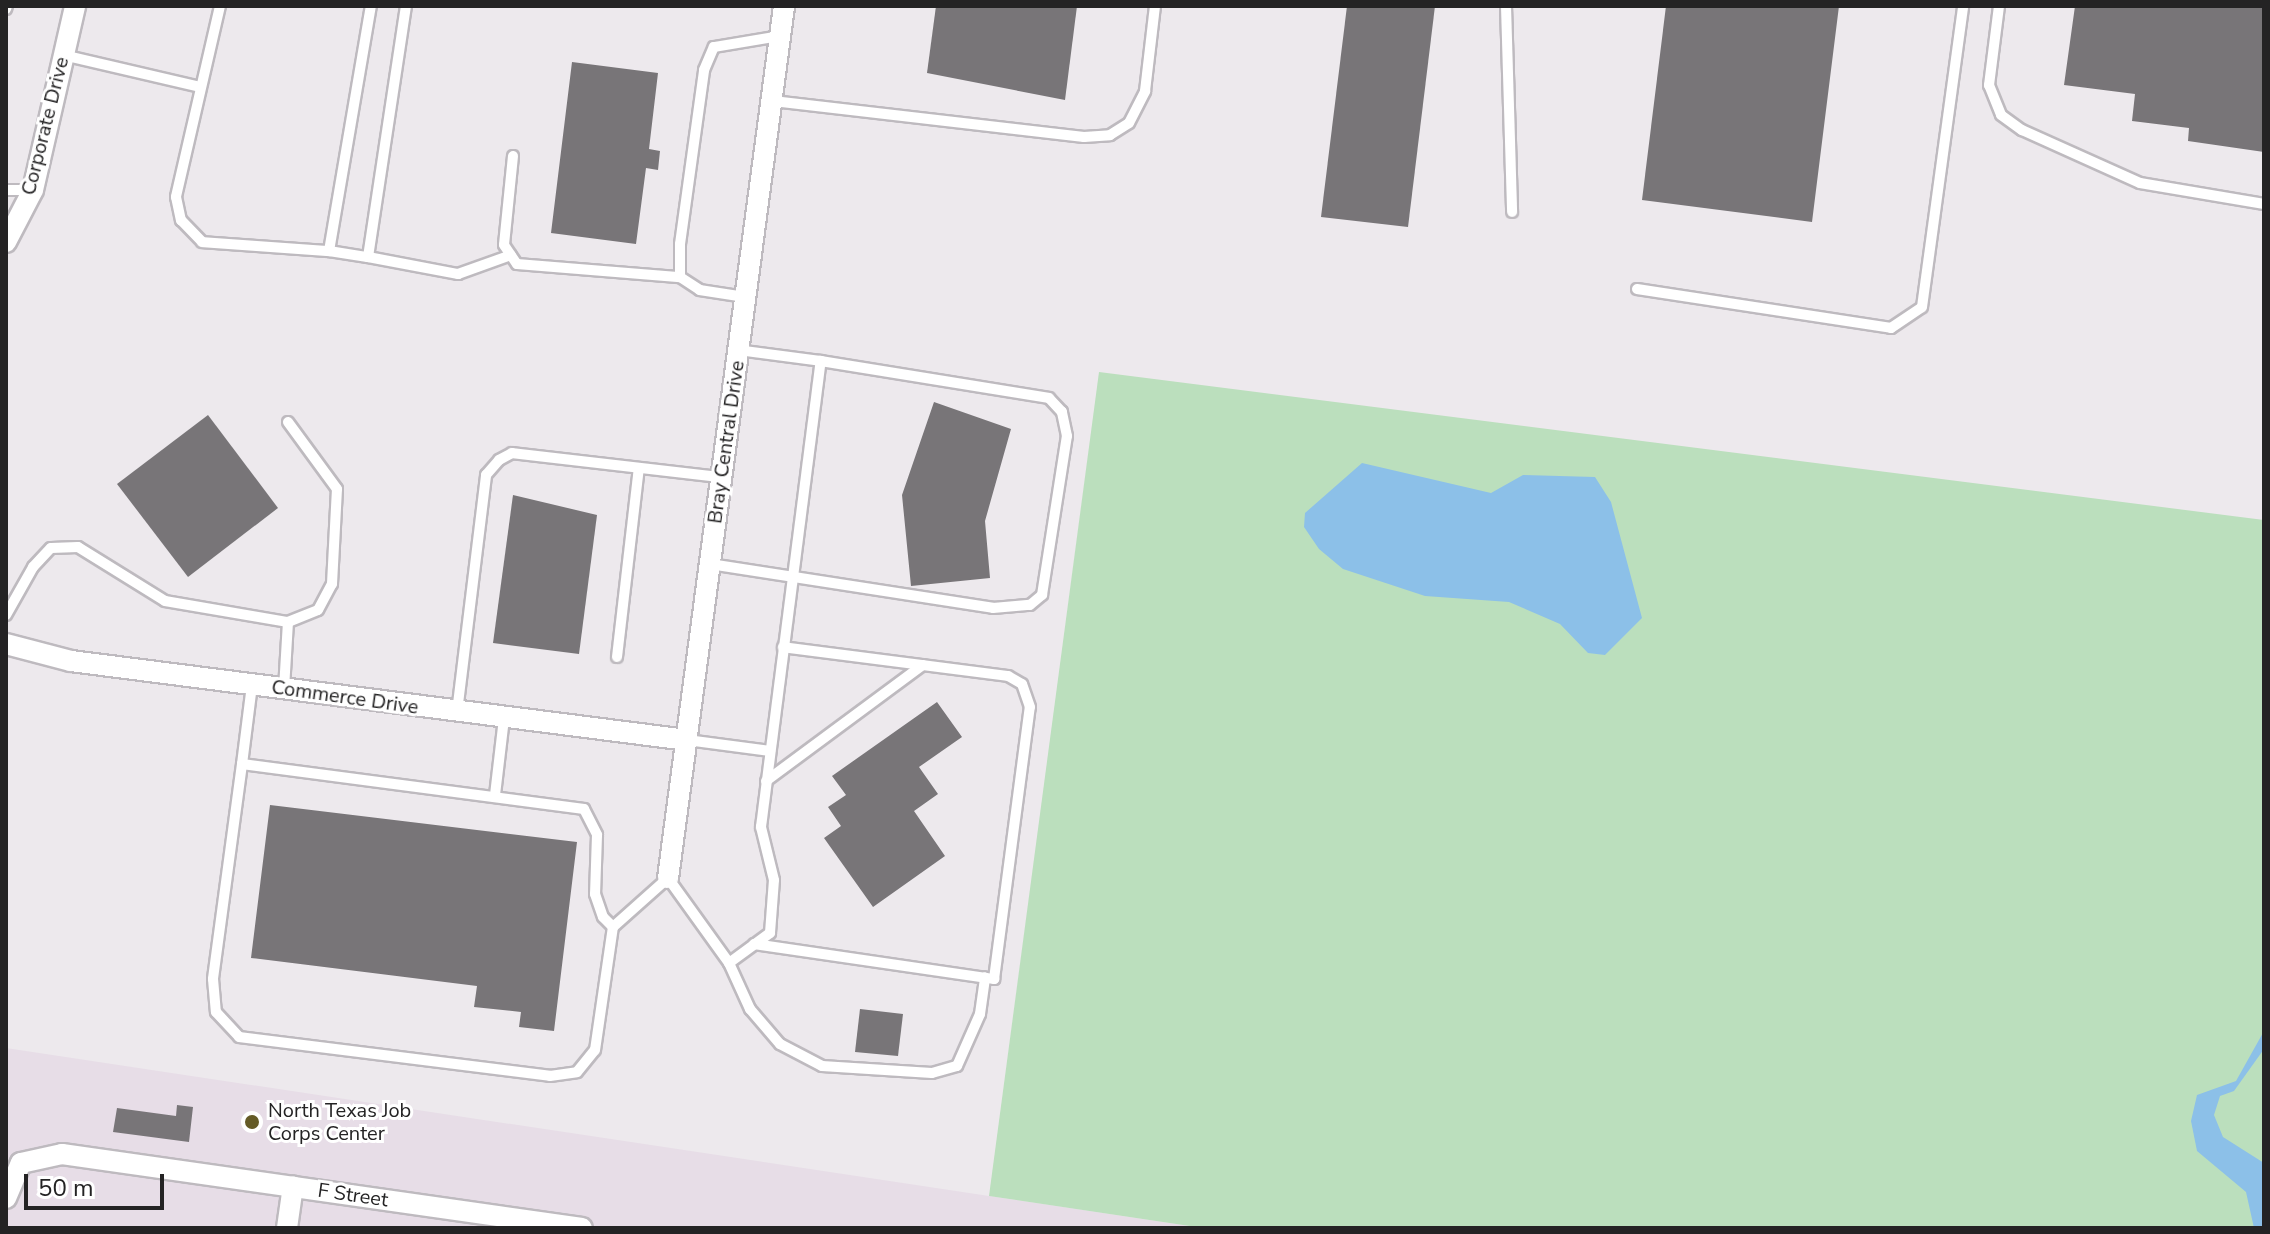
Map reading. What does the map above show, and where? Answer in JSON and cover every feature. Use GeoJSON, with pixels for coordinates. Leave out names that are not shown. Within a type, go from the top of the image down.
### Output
{"type":"FeatureCollection","features":[{"type":"Feature","properties":{"kind":"street","name":"Corporate Drive"},"geometry":{"type":"LineString","coordinates":[[6,242],[33,190],[75,6]]}},
{"type":"Feature","properties":{"kind":"street","name":"Bray Central Drive"},"geometry":{"type":"LineString","coordinates":[[668,878],[784,6]]}},
{"type":"Feature","properties":{"kind":"street","name":"Commerce Drive"},"geometry":{"type":"LineString","coordinates":[[6,644],[71,661],[687,740]]}},
{"type":"Feature","properties":{"kind":"street","name":"F Street"},"geometry":{"type":"LineString","coordinates":[[6,1198],[14,1171],[48,1154],[582,1228]]}},
{"type":"Feature","properties":{"kind":"street"},"geometry":{"type":"LineString","coordinates":[[287,1228],[293,1186]]}},
{"type":"Feature","properties":{"kind":"lane"},"geometry":{"type":"LineString","coordinates":[[220,6],[176,197],[181,220],[202,242],[329,251],[458,274],[511,255]]}},
{"type":"Feature","properties":{"kind":"lane"},"geometry":{"type":"LineString","coordinates":[[329,251],[371,6]]}},
{"type":"Feature","properties":{"kind":"lane"},"geometry":{"type":"LineString","coordinates":[[368,257],[406,6]]}},
{"type":"Feature","properties":{"kind":"lane"},"geometry":{"type":"LineString","coordinates":[[773,101],[1084,137],[1110,135],[1129,123],[1145,91],[1155,6]]}},
{"type":"Feature","properties":{"kind":"lane"},"geometry":{"type":"LineString","coordinates":[[1506,6],[1512,212]]}},
{"type":"Feature","properties":{"kind":"lane"},"geometry":{"type":"LineString","coordinates":[[1637,289],[1891,328],[1922,307],[1963,6]]}},
{"type":"Feature","properties":{"kind":"lane"},"geometry":{"type":"LineString","coordinates":[[1999,6],[1989,85],[2001,115],[2022,130],[2140,183],[2264,204]]}},
{"type":"Feature","properties":{"kind":"lane"},"geometry":{"type":"LineString","coordinates":[[680,277],[704,70],[714,47],[780,36]]}},
{"type":"Feature","properties":{"kind":"lane"},"geometry":{"type":"LineString","coordinates":[[63,55],[200,87]]}},
{"type":"Feature","properties":{"kind":"lane"},"geometry":{"type":"LineString","coordinates":[[513,156],[504,245],[517,264],[680,277],[700,290],[745,297]]}},
{"type":"Feature","properties":{"kind":"lane"},"geometry":{"type":"LineString","coordinates":[[6,190],[33,190]]}},
{"type":"Feature","properties":{"kind":"lane"},"geometry":{"type":"LineString","coordinates":[[710,564],[1013,609],[1042,595],[1051,564],[1067,436],[1062,412],[1049,398],[738,350]]}},
{"type":"Feature","properties":{"kind":"lane"},"geometry":{"type":"LineString","coordinates":[[729,963],[770,933],[774,880],[761,827],[821,361]]}},
{"type":"Feature","properties":{"kind":"lane"},"geometry":{"type":"LineString","coordinates":[[6,615],[33,567],[51,548],[78,547],[165,601],[288,622],[318,610],[332,584],[337,489],[288,422]]}},
{"type":"Feature","properties":{"kind":"lane"},"geometry":{"type":"LineString","coordinates":[[457,712],[486,475],[512,453],[721,477]]}},
{"type":"Feature","properties":{"kind":"lane"},"geometry":{"type":"LineString","coordinates":[[617,657],[639,468]]}},
{"type":"Feature","properties":{"kind":"lane"},"geometry":{"type":"LineString","coordinates":[[284,689],[288,622]]}},
{"type":"Feature","properties":{"kind":"lane"},"geometry":{"type":"LineString","coordinates":[[754,944],[994,979],[1027,692],[1008,676],[783,647]]}},
{"type":"Feature","properties":{"kind":"lane"},"geometry":{"type":"LineString","coordinates":[[766,781],[923,665]]}},
{"type":"Feature","properties":{"kind":"lane"},"geometry":{"type":"LineString","coordinates":[[252,685],[213,979],[216,1012],[239,1037],[550,1076],[577,1072],[595,1050],[613,927],[668,878],[729,963],[750,1009],[780,1044],[822,1066],[932,1073],[957,1066],[980,1014],[985,977]]}},
{"type":"Feature","properties":{"kind":"lane"},"geometry":{"type":"LineString","coordinates":[[495,795],[504,718]]}},
{"type":"Feature","properties":{"kind":"lane"},"geometry":{"type":"LineString","coordinates":[[687,740],[770,751]]}},
{"type":"Feature","properties":{"kind":"lane"},"geometry":{"type":"LineString","coordinates":[[242,764],[584,809],[597,835],[597,906],[613,927]]}},
{"type":"Feature","properties":{"kind":"shaded area","name":"North Texas Job Corps Center"},"geometry":{"type":"Polygon","coordinates":[[[6,1048],[989,1196],[1203,1228],[6,1228],[6,1048]]]}},
{"type":"Feature","properties":{"kind":"green space"},"geometry":{"type":"Polygon","coordinates":[[[1099,372],[2264,520],[2264,1228],[1203,1228],[989,1196],[1099,372]]]}},
{"type":"Feature","properties":{"kind":"water"},"geometry":{"type":"Polygon","coordinates":[[[1362,463],[1491,493],[1523,475],[1595,477],[1611,502],[1642,618],[1605,655],[1588,653],[1560,624],[1509,602],[1425,596],[1343,569],[1319,549],[1304,527],[1305,513],[1362,463]]]}},
{"type":"Feature","properties":{"kind":"water"},"geometry":{"type":"Polygon","coordinates":[[[2264,1031],[2264,1049],[2234,1091],[2220,1096],[2214,1115],[2223,1137],[2264,1163],[2264,1228],[2254,1228],[2246,1192],[2197,1151],[2191,1121],[2197,1095],[2236,1081],[2264,1031]]]}},
{"type":"Feature","properties":{"kind":"building"},"geometry":{"type":"Polygon","coordinates":[[[936,6],[1077,6],[1065,100],[927,73],[936,6]]]}},
{"type":"Feature","properties":{"kind":"building"},"geometry":{"type":"Polygon","coordinates":[[[1347,6],[1435,6],[1408,227],[1321,217],[1347,6]]]}},
{"type":"Feature","properties":{"kind":"building"},"geometry":{"type":"Polygon","coordinates":[[[1666,6],[1839,6],[1812,222],[1642,200],[1666,6]]]}},
{"type":"Feature","properties":{"kind":"building"},"geometry":{"type":"Polygon","coordinates":[[[2075,6],[2264,6],[2264,152],[2188,141],[2189,128],[2132,121],[2135,94],[2064,85],[2075,6]]]}},
{"type":"Feature","properties":{"kind":"building"},"geometry":{"type":"Polygon","coordinates":[[[572,62],[658,73],[649,149],[660,151],[658,170],[646,168],[636,244],[551,233],[572,62]]]}},
{"type":"Feature","properties":{"kind":"building"},"geometry":{"type":"Polygon","coordinates":[[[934,402],[1011,429],[985,521],[990,578],[911,586],[902,495],[934,402]]]}},
{"type":"Feature","properties":{"kind":"building"},"geometry":{"type":"Polygon","coordinates":[[[208,415],[278,508],[188,577],[117,484],[208,415]]]}},
{"type":"Feature","properties":{"kind":"building"},"geometry":{"type":"Polygon","coordinates":[[[513,495],[597,515],[579,654],[493,643],[513,495]]]}},
{"type":"Feature","properties":{"kind":"building"},"geometry":{"type":"Polygon","coordinates":[[[937,702],[962,737],[919,767],[938,794],[914,811],[945,856],[873,907],[824,838],[841,826],[828,807],[846,795],[832,776],[937,702]]]}},
{"type":"Feature","properties":{"kind":"building"},"geometry":{"type":"Polygon","coordinates":[[[270,805],[577,842],[554,1031],[519,1027],[521,1012],[474,1007],[477,986],[251,958],[270,805]]]}},
{"type":"Feature","properties":{"kind":"building"},"geometry":{"type":"Polygon","coordinates":[[[860,1009],[903,1014],[898,1056],[855,1052],[860,1009]]]}},
{"type":"Feature","properties":{"kind":"building"},"geometry":{"type":"Polygon","coordinates":[[[177,1105],[193,1107],[189,1142],[113,1132],[117,1108],[176,1116],[177,1105]]]}},
{"type":"Feature","properties":{"kind":"place","name":"North Texas Job Corps Center"},"geometry":{"type":"Point","coordinates":[252,1122]}}]}
